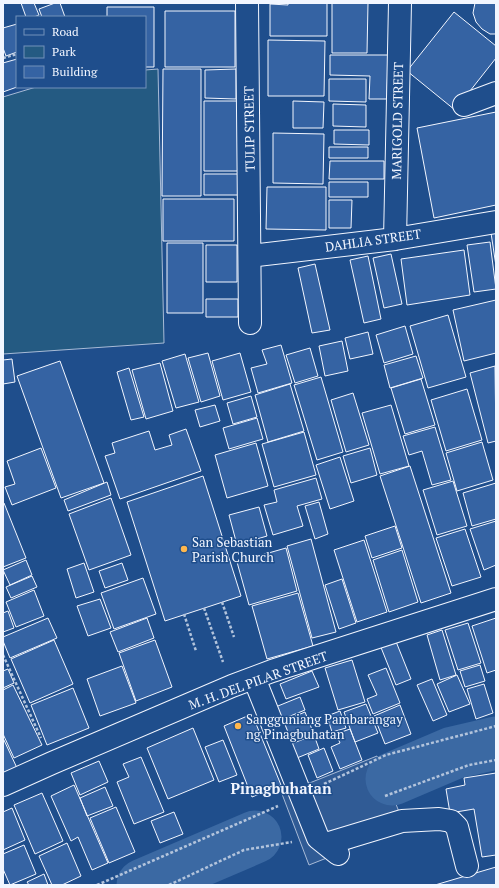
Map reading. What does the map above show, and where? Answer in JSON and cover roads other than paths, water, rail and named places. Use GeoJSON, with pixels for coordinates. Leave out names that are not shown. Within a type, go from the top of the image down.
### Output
{"type":"FeatureCollection","features":[{"type":"Feature","properties":{"kind":"street","name":"TULIP STREET"},"geometry":{"type":"LineString","coordinates":[[247,3],[250,323]]}},
{"type":"Feature","properties":{"kind":"street","name":"MARIGOLD STREET"},"geometry":{"type":"LineString","coordinates":[[395,238],[400,3]]}},
{"type":"Feature","properties":{"kind":"street"},"geometry":{"type":"LineString","coordinates":[[464,105],[496,93]]}},
{"type":"Feature","properties":{"kind":"street","name":"DAHLIA STREET"},"geometry":{"type":"LineString","coordinates":[[250,256],[395,238],[496,222]]}},
{"type":"Feature","properties":{"kind":"street","name":"M. H. DEL PILAR STREET"},"geometry":{"type":"LineString","coordinates":[[3,785],[232,686],[496,599]]}},
{"type":"Feature","properties":{"kind":"street"},"geometry":{"type":"LineString","coordinates":[[254,678],[318,838],[332,849],[402,821],[439,819],[451,821],[457,827],[467,866]]}},
{"type":"Feature","properties":{"kind":"waterway"},"geometry":{"type":"LineString","coordinates":[[392,779],[453,753],[496,743]]}},
{"type":"Feature","properties":{"kind":"waterway"},"geometry":{"type":"LineString","coordinates":[[143,885],[255,837]]}},
{"type":"Feature","properties":{"kind":"place","name":"San Sebastian Parish Church"},"geometry":{"type":"Point","coordinates":[184,549]}},
{"type":"Feature","properties":{"kind":"place","name":"Sangguniang Pambarangay ng Pinagbuhatan"},"geometry":{"type":"Point","coordinates":[238,726]}},
{"type":"Feature","properties":{"kind":"district","name":"Pinagbuhatan"},"geometry":{"type":"Point","coordinates":[281,788]}}]}
